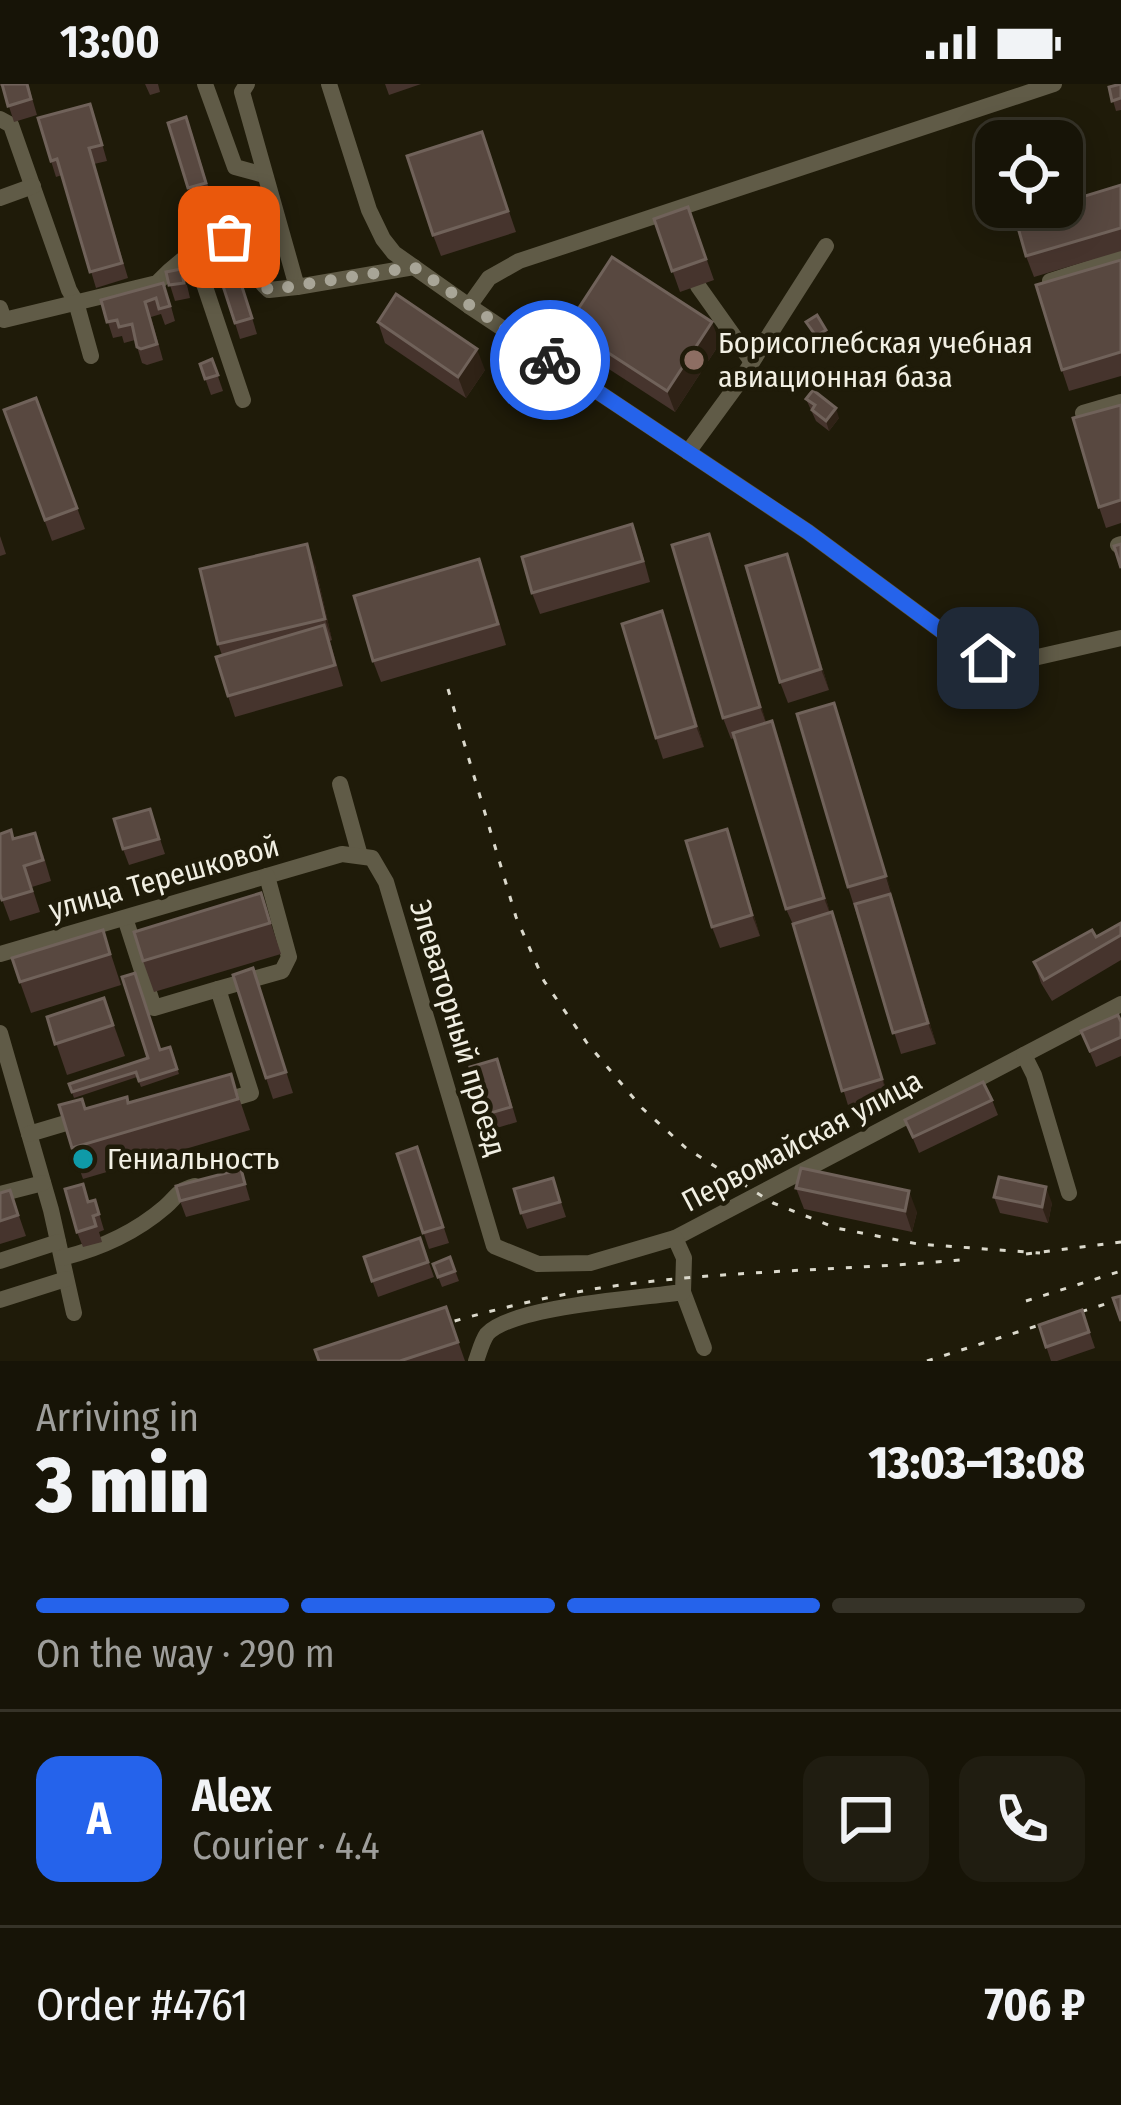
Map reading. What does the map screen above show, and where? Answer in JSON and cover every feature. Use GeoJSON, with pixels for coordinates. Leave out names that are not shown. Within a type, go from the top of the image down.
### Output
{"type":"FeatureCollection","features":[{"type":"Feature","properties":{"kind":"street"},"geometry":{"type":"LineString","coordinates":[[205,84],[235,167],[264,176]]}},
{"type":"Feature","properties":{"kind":"street"},"geometry":{"type":"LineString","coordinates":[[247,84],[242,92],[298,286]]}},
{"type":"Feature","properties":{"kind":"street"},"geometry":{"type":"LineString","coordinates":[[329,84],[369,210],[394,253],[469,307],[808,532],[943,632],[998,662],[1012,663],[1121,638]]}},
{"type":"Feature","properties":{"kind":"street"},"geometry":{"type":"LineString","coordinates":[[469,307],[489,278],[519,261],[1049,85]]}},
{"type":"Feature","properties":{"kind":"street"},"geometry":{"type":"LineString","coordinates":[[0,119],[11,125],[91,356]]}},
{"type":"Feature","properties":{"kind":"street"},"geometry":{"type":"LineString","coordinates":[[0,198],[33,186]]}},
{"type":"Feature","properties":{"kind":"street"},"geometry":{"type":"LineString","coordinates":[[0,308],[4,320],[157,283],[173,266],[215,238],[238,242],[250,268],[269,290],[414,267]]}},
{"type":"Feature","properties":{"kind":"street"},"geometry":{"type":"LineString","coordinates":[[688,452],[826,246]]}},
{"type":"Feature","properties":{"kind":"street"},"geometry":{"type":"LineString","coordinates":[[194,254],[243,400]]}},
{"type":"Feature","properties":{"kind":"street"},"geometry":{"type":"LineString","coordinates":[[1050,281],[1121,258]]}},
{"type":"Feature","properties":{"kind":"street"},"geometry":{"type":"LineString","coordinates":[[698,286],[752,362]]}},
{"type":"Feature","properties":{"kind":"street"},"geometry":{"type":"LineString","coordinates":[[1083,413],[1121,402]]}},
{"type":"Feature","properties":{"kind":"street"},"geometry":{"type":"LineString","coordinates":[[340,784],[351,855]]}},
{"type":"Feature","properties":{"kind":"street","name":"улица Терешковой"},"geometry":{"type":"LineString","coordinates":[[0,954],[351,855]]}},
{"type":"Feature","properties":{"kind":"street","name":"Элеваторный проезд"},"geometry":{"type":"LineString","coordinates":[[351,855],[372,857],[386,882],[494,1246]]}},
{"type":"Feature","properties":{"kind":"street"},"geometry":{"type":"LineString","coordinates":[[125,918],[154,1008],[282,971],[289,957],[267,876]]}},
{"type":"Feature","properties":{"kind":"street"},"geometry":{"type":"LineString","coordinates":[[211,1105],[251,1093],[218,989]]}},
{"type":"Feature","properties":{"kind":"street","name":"Первомайская улица"},"geometry":{"type":"LineString","coordinates":[[494,1246],[538,1264],[590,1263],[675,1238],[1121,1004]]}},
{"type":"Feature","properties":{"kind":"street"},"geometry":{"type":"LineString","coordinates":[[0,1033],[74,1313]]}},
{"type":"Feature","properties":{"kind":"street"},"geometry":{"type":"LineString","coordinates":[[1024,1055],[1070,1193]]}},
{"type":"Feature","properties":{"kind":"street"},"geometry":{"type":"LineString","coordinates":[[29,1134],[106,1111]]}},
{"type":"Feature","properties":{"kind":"street"},"geometry":{"type":"LineString","coordinates":[[0,1261],[116,1238],[168,1206],[177,1192],[214,1181]]}},
{"type":"Feature","properties":{"kind":"street"},"geometry":{"type":"LineString","coordinates":[[0,1194],[43,1183]]}},
{"type":"Feature","properties":{"kind":"street"},"geometry":{"type":"LineString","coordinates":[[675,1238],[684,1258],[683,1292],[704,1348]]}},
{"type":"Feature","properties":{"kind":"street"},"geometry":{"type":"LineString","coordinates":[[0,1300],[66,1279]]}},
{"type":"Feature","properties":{"kind":"street"},"geometry":{"type":"LineString","coordinates":[[476,1361],[487,1335],[508,1320],[683,1292]]}},
{"type":"Feature","properties":{"kind":"building"},"geometry":{"type":"Polygon","coordinates":[[[2,84],[27,84],[31,99],[8,106],[2,84]]]}},
{"type":"Feature","properties":{"kind":"building"},"geometry":{"type":"Polygon","coordinates":[[[1121,84],[1121,98],[1112,101],[1109,87],[1121,84]]]}},
{"type":"Feature","properties":{"kind":"building"},"geometry":{"type":"Polygon","coordinates":[[[90,104],[102,145],[89,148],[122,263],[90,272],[57,159],[51,161],[38,118],[90,104]]]}},
{"type":"Feature","properties":{"kind":"building"},"geometry":{"type":"Polygon","coordinates":[[[186,117],[206,183],[188,188],[168,123],[186,117]]]}},
{"type":"Feature","properties":{"kind":"building"},"geometry":{"type":"Polygon","coordinates":[[[482,132],[508,211],[433,235],[407,156],[482,132]]]}},
{"type":"Feature","properties":{"kind":"building"},"geometry":{"type":"Polygon","coordinates":[[[1121,185],[1121,228],[1026,256],[1018,228],[1083,228],[1083,197],[1121,185]]]}},
{"type":"Feature","properties":{"kind":"building"},"geometry":{"type":"Polygon","coordinates":[[[688,207],[706,259],[672,271],[654,219],[688,207]]]}},
{"type":"Feature","properties":{"kind":"building"},"geometry":{"type":"Polygon","coordinates":[[[228,243],[252,318],[235,323],[211,249],[228,243]]]}},
{"type":"Feature","properties":{"kind":"building"},"geometry":{"type":"Polygon","coordinates":[[[612,257],[712,322],[667,391],[567,326],[612,257]]]}},
{"type":"Feature","properties":{"kind":"building"},"geometry":{"type":"Polygon","coordinates":[[[1121,260],[1121,352],[1062,370],[1036,285],[1121,260]]]}},
{"type":"Feature","properties":{"kind":"building"},"geometry":{"type":"Polygon","coordinates":[[[181,269],[184,283],[169,285],[166,272],[181,269]]]}},
{"type":"Feature","properties":{"kind":"building"},"geometry":{"type":"Polygon","coordinates":[[[163,283],[170,306],[159,309],[156,298],[145,302],[157,344],[141,349],[132,324],[119,327],[117,320],[107,322],[101,300],[163,283]]]}},
{"type":"Feature","properties":{"kind":"building"},"geometry":{"type":"Polygon","coordinates":[[[396,294],[477,349],[458,377],[378,322],[396,294]]]}},
{"type":"Feature","properties":{"kind":"building"},"geometry":{"type":"Polygon","coordinates":[[[817,315],[826,330],[816,336],[806,322],[817,315]]]}},
{"type":"Feature","properties":{"kind":"building"},"geometry":{"type":"Polygon","coordinates":[[[212,359],[218,375],[205,379],[200,364],[212,359]]]}},
{"type":"Feature","properties":{"kind":"building"},"geometry":{"type":"Polygon","coordinates":[[[813,390],[836,408],[826,421],[806,399],[813,390]]]}},
{"type":"Feature","properties":{"kind":"building"},"geometry":{"type":"Polygon","coordinates":[[[36,398],[77,508],[45,520],[4,410],[36,398]]]}},
{"type":"Feature","properties":{"kind":"building"},"geometry":{"type":"Polygon","coordinates":[[[1121,405],[1121,500],[1099,507],[1073,418],[1121,405]]]}},
{"type":"Feature","properties":{"kind":"building"},"geometry":{"type":"Polygon","coordinates":[[[632,524],[643,561],[532,593],[522,557],[632,524]]]}},
{"type":"Feature","properties":{"kind":"building"},"geometry":{"type":"Polygon","coordinates":[[[709,534],[760,707],[723,718],[672,545],[709,534]]]}},
{"type":"Feature","properties":{"kind":"building"},"geometry":{"type":"Polygon","coordinates":[[[307,544],[325,619],[218,644],[200,569],[307,544]]]}},
{"type":"Feature","properties":{"kind":"building"},"geometry":{"type":"Polygon","coordinates":[[[787,554],[821,669],[780,682],[746,566],[787,554]]]}},
{"type":"Feature","properties":{"kind":"building"},"geometry":{"type":"Polygon","coordinates":[[[479,559],[498,624],[373,661],[354,596],[479,559]]]}},
{"type":"Feature","properties":{"kind":"building"},"geometry":{"type":"Polygon","coordinates":[[[662,611],[696,726],[656,738],[622,624],[662,611]]]}},
{"type":"Feature","properties":{"kind":"building"},"geometry":{"type":"Polygon","coordinates":[[[324,625],[335,665],[228,696],[216,657],[324,625]]]}},
{"type":"Feature","properties":{"kind":"building"},"geometry":{"type":"Polygon","coordinates":[[[834,703],[886,876],[848,887],[797,714],[834,703]]]}},
{"type":"Feature","properties":{"kind":"building"},"geometry":{"type":"Polygon","coordinates":[[[772,721],[824,898],[786,909],[733,733],[772,721]]]}},
{"type":"Feature","properties":{"kind":"building"},"geometry":{"type":"Polygon","coordinates":[[[150,809],[159,839],[123,849],[114,819],[150,809]]]}},
{"type":"Feature","properties":{"kind":"building"},"geometry":{"type":"Polygon","coordinates":[[[727,829],[752,915],[712,927],[686,841],[727,829]]]}},
{"type":"Feature","properties":{"kind":"building"},"geometry":{"type":"Polygon","coordinates":[[[11,830],[13,839],[35,833],[43,860],[24,866],[32,891],[2,900],[0,834],[11,830]]]}},
{"type":"Feature","properties":{"kind":"building"},"geometry":{"type":"Polygon","coordinates":[[[261,893],[270,923],[143,961],[134,932],[261,893]]]}},
{"type":"Feature","properties":{"kind":"building"},"geometry":{"type":"Polygon","coordinates":[[[890,894],[928,1023],[893,1033],[855,904],[890,894]]]}},
{"type":"Feature","properties":{"kind":"building"},"geometry":{"type":"Polygon","coordinates":[[[832,912],[882,1079],[842,1091],[793,924],[832,912]]]}},
{"type":"Feature","properties":{"kind":"building"},"geometry":{"type":"Polygon","coordinates":[[[1121,923],[1121,935],[1044,980],[1034,962],[1092,930],[1096,937],[1121,923]]]}},
{"type":"Feature","properties":{"kind":"building"},"geometry":{"type":"Polygon","coordinates":[[[103,930],[110,954],[20,982],[12,958],[103,930]]]}},
{"type":"Feature","properties":{"kind":"building"},"geometry":{"type":"Polygon","coordinates":[[[253,968],[286,1072],[266,1078],[233,975],[253,968]]]}},
{"type":"Feature","properties":{"kind":"building"},"geometry":{"type":"Polygon","coordinates":[[[135,973],[160,1050],[170,1047],[177,1069],[139,1081],[136,1072],[72,1092],[69,1084],[148,1058],[122,977],[135,973]]]}},
{"type":"Feature","properties":{"kind":"building"},"geometry":{"type":"Polygon","coordinates":[[[104,998],[113,1025],[55,1044],[47,1017],[104,998]]]}},
{"type":"Feature","properties":{"kind":"building"},"geometry":{"type":"Polygon","coordinates":[[[1118,1015],[1121,1037],[1090,1051],[1081,1031],[1118,1015]]]}},
{"type":"Feature","properties":{"kind":"building"},"geometry":{"type":"Polygon","coordinates":[[[497,1059],[511,1107],[484,1115],[470,1067],[497,1059]]]}},
{"type":"Feature","properties":{"kind":"building"},"geometry":{"type":"Polygon","coordinates":[[[231,1074],[238,1099],[72,1148],[59,1105],[82,1099],[85,1109],[127,1097],[128,1103],[231,1074]]]}},
{"type":"Feature","properties":{"kind":"building"},"geometry":{"type":"Polygon","coordinates":[[[983,1082],[992,1100],[913,1137],[905,1120],[983,1082]]]}},
{"type":"Feature","properties":{"kind":"building"},"geometry":{"type":"Polygon","coordinates":[[[417,1147],[443,1227],[423,1233],[397,1154],[417,1147]]]}},
{"type":"Feature","properties":{"kind":"building"},"geometry":{"type":"Polygon","coordinates":[[[801,1168],[909,1191],[905,1211],[796,1188],[801,1168]]]}},
{"type":"Feature","properties":{"kind":"building"},"geometry":{"type":"Polygon","coordinates":[[[241,1169],[245,1184],[180,1201],[176,1186],[241,1169]]]}},
{"type":"Feature","properties":{"kind":"building"},"geometry":{"type":"Polygon","coordinates":[[[999,1177],[1046,1187],[1042,1207],[994,1197],[999,1177]]]}},
{"type":"Feature","properties":{"kind":"building"},"geometry":{"type":"Polygon","coordinates":[[[553,1178],[560,1202],[521,1213],[514,1189],[553,1178]]]}},
{"type":"Feature","properties":{"kind":"building"},"geometry":{"type":"Polygon","coordinates":[[[83,1184],[88,1202],[95,1200],[99,1214],[93,1216],[96,1226],[77,1232],[65,1189],[83,1184]]]}},
{"type":"Feature","properties":{"kind":"building"},"geometry":{"type":"Polygon","coordinates":[[[10,1190],[18,1215],[0,1221],[0,1193],[10,1190]]]}},
{"type":"Feature","properties":{"kind":"building"},"geometry":{"type":"Polygon","coordinates":[[[420,1238],[428,1262],[372,1281],[364,1257],[420,1238]]]}},
{"type":"Feature","properties":{"kind":"building"},"geometry":{"type":"Polygon","coordinates":[[[450,1257],[455,1271],[438,1277],[433,1264],[450,1257]]]}},
{"type":"Feature","properties":{"kind":"building"},"geometry":{"type":"Polygon","coordinates":[[[1121,1296],[1121,1321],[1113,1298],[1121,1296]]]}},
{"type":"Feature","properties":{"kind":"building"},"geometry":{"type":"Polygon","coordinates":[[[446,1307],[458,1342],[400,1361],[319,1361],[315,1350],[446,1307]]]}},
{"type":"Feature","properties":{"kind":"building"},"geometry":{"type":"Polygon","coordinates":[[[1082,1310],[1089,1332],[1046,1347],[1039,1325],[1082,1310]]]}},
{"type":"Feature","properties":{"kind":"railway"},"geometry":{"type":"LineString","coordinates":[[448,689],[516,917],[544,981],[587,1043],[642,1108],[686,1148],[773,1203],[836,1228],[918,1244],[1040,1253]]}},
{"type":"Feature","properties":{"kind":"railway"},"geometry":{"type":"LineString","coordinates":[[1026,1254],[1121,1242]]}},
{"type":"Feature","properties":{"kind":"railway"},"geometry":{"type":"LineString","coordinates":[[420,1331],[532,1301],[645,1282],[960,1260]]}},
{"type":"Feature","properties":{"kind":"railway"},"geometry":{"type":"LineString","coordinates":[[1026,1301],[1121,1271]]}},
{"type":"Feature","properties":{"kind":"railway"},"geometry":{"type":"LineString","coordinates":[[927,1361],[1121,1299]]}},
{"type":"Feature","properties":{"kind":"way so far"},"geometry":{"type":"LineString","coordinates":[[229,237],[238,242],[250,268],[269,290],[414,267],[550,360]]}},
{"type":"Feature","properties":{"kind":"place","name":"Борисоглебская учебная авиационная база"},"geometry":{"type":"Point","coordinates":[694,360]}},
{"type":"Feature","properties":{"kind":"place","name":"Гениальность"},"geometry":{"type":"Point","coordinates":[83,1159]}},
{"type":"Feature","properties":{"kind":"route"},"geometry":{"type":"LineString","coordinates":[[550,360],[808,532],[943,632],[988,658]]}}]}
